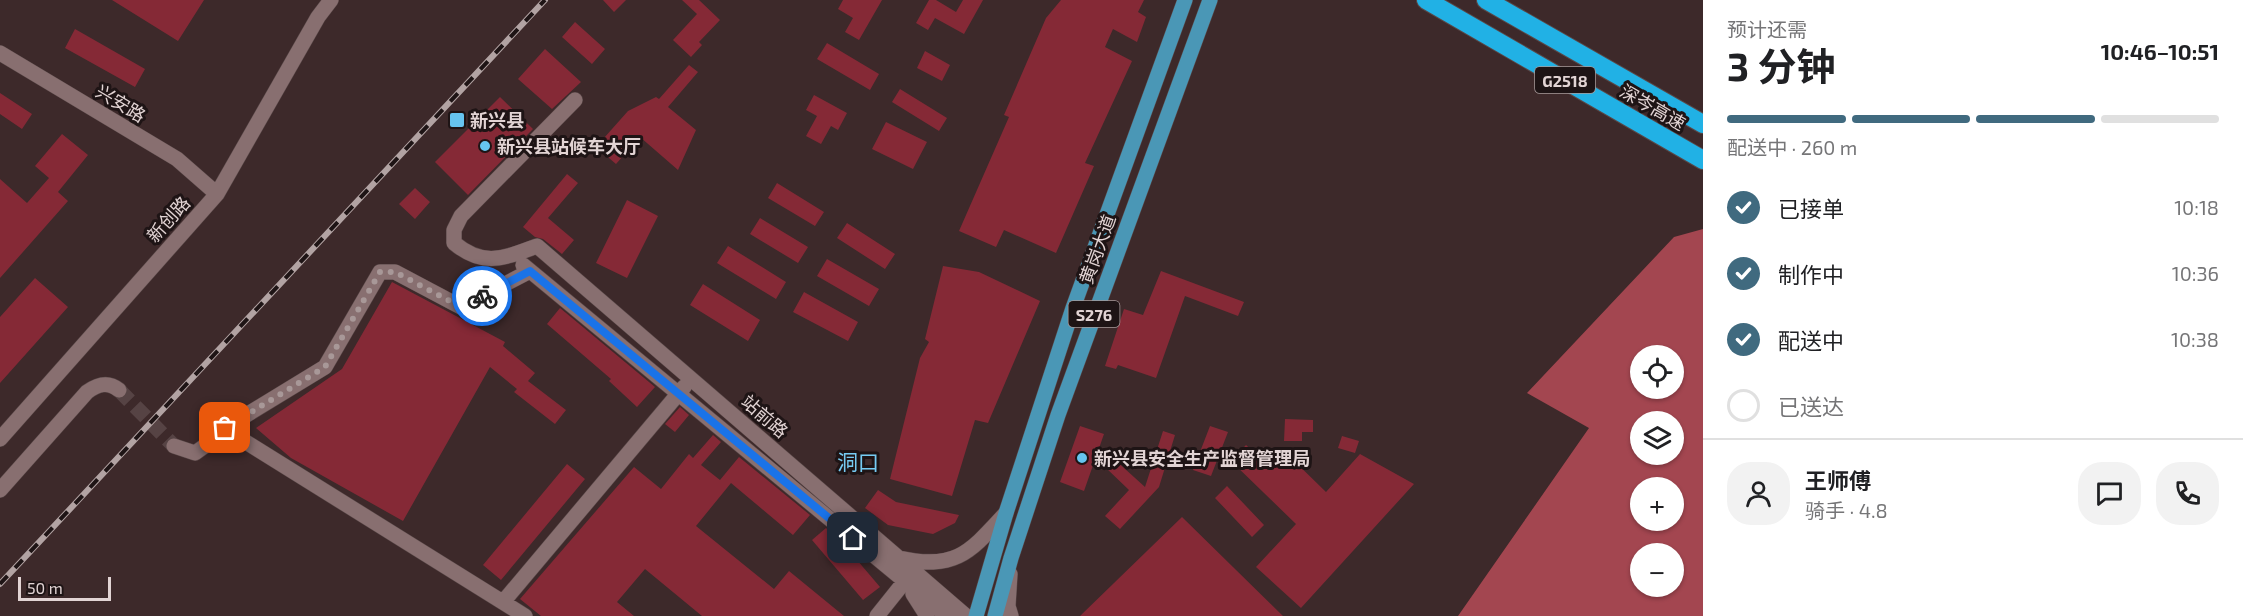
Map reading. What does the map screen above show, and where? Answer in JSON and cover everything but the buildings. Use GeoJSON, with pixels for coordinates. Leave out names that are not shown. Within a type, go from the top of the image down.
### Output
{"type":"FeatureCollection","features":[{"type":"Feature","properties":{"kind":"highway","name":"深岑高速"},"geometry":{"type":"LineString","coordinates":[[1426,0],[1703,160]]}},
{"type":"Feature","properties":{"kind":"highway","name":"深岑高速"},"geometry":{"type":"LineString","coordinates":[[1486,0],[1703,124]]}},
{"type":"Feature","properties":{"kind":"main road","name":"黄岗大道"},"geometry":{"type":"LineString","coordinates":[[976,616],[1006,513],[1073,308],[1185,0]]}},
{"type":"Feature","properties":{"kind":"main road","name":"黄岗大道"},"geometry":{"type":"LineString","coordinates":[[995,616],[1011,558],[1058,415],[1210,0]]}},
{"type":"Feature","properties":{"kind":"main road"},"geometry":{"type":"LineString","coordinates":[[1162,64],[1182,72]]}},
{"type":"Feature","properties":{"kind":"street","name":"新创路"},"geometry":{"type":"LineString","coordinates":[[0,439],[217,194],[318,17],[331,0]]}},
{"type":"Feature","properties":{"kind":"street","name":"兴安路"},"geometry":{"type":"LineString","coordinates":[[0,53],[177,159],[217,194]]}},
{"type":"Feature","properties":{"kind":"street"},"geometry":{"type":"LineString","coordinates":[[511,255],[482,259],[468,255],[454,243],[453,230],[461,216],[575,100]]}},
{"type":"Feature","properties":{"kind":"street","name":"站前路"},"geometry":{"type":"LineString","coordinates":[[511,255],[537,246],[966,616]]}},
{"type":"Feature","properties":{"kind":"street","name":"站前路"},"geometry":{"type":"LineString","coordinates":[[511,255],[947,616]]}},
{"type":"Feature","properties":{"kind":"street"},"geometry":{"type":"LineString","coordinates":[[174,446],[195,453],[226,430],[227,426],[325,367],[380,272],[395,272],[461,307],[530,271]]}},
{"type":"Feature","properties":{"kind":"street"},"geometry":{"type":"LineString","coordinates":[[502,602],[692,378]]}},
{"type":"Feature","properties":{"kind":"street"},"geometry":{"type":"LineString","coordinates":[[0,490],[87,392],[98,385],[112,385],[119,390]]}},
{"type":"Feature","properties":{"kind":"street"},"geometry":{"type":"LineString","coordinates":[[226,430],[525,616]]}},
{"type":"Feature","properties":{"kind":"street"},"geometry":{"type":"LineString","coordinates":[[896,557],[923,563],[951,559],[967,552],[1006,513]]}},
{"type":"Feature","properties":{"kind":"street"},"geometry":{"type":"LineString","coordinates":[[1011,558],[1008,606],[1011,616]]}},
{"type":"Feature","properties":{"kind":"street"},"geometry":{"type":"LineString","coordinates":[[877,616],[905,581],[927,616]]}},
{"type":"Feature","properties":{"kind":"shaded area"},"geometry":{"type":"Polygon","coordinates":[[[1703,229],[1703,616],[1458,616],[1589,428],[1527,393],[1674,237],[1703,229]]]}},
{"type":"Feature","properties":{"kind":"tunnel"},"geometry":{"type":"LineString","coordinates":[[119,390],[174,446]]}},
{"type":"Feature","properties":{"kind":"railway"},"geometry":{"type":"LineString","coordinates":[[0,584],[545,0]]}},
{"type":"Feature","properties":{"kind":"way so far"},"geometry":{"type":"LineString","coordinates":[[225,428],[325,367],[380,272],[395,272],[461,307],[482,296]]}},
{"type":"Feature","properties":{"kind":"place","name":"新兴县"},"geometry":{"type":"Point","coordinates":[457,120]}},
{"type":"Feature","properties":{"kind":"place","name":"新兴县站候车大厅"},"geometry":{"type":"Point","coordinates":[485,146]}},
{"type":"Feature","properties":{"kind":"place","name":"新兴县安全生产监督管理局"},"geometry":{"type":"Point","coordinates":[1082,458]}},
{"type":"Feature","properties":{"kind":"district","name":"洞口"},"geometry":{"type":"Point","coordinates":[858,461]}},
{"type":"Feature","properties":{"kind":"route"},"geometry":{"type":"LineString","coordinates":[[482,296],[530,271],[853,538]]}}]}
